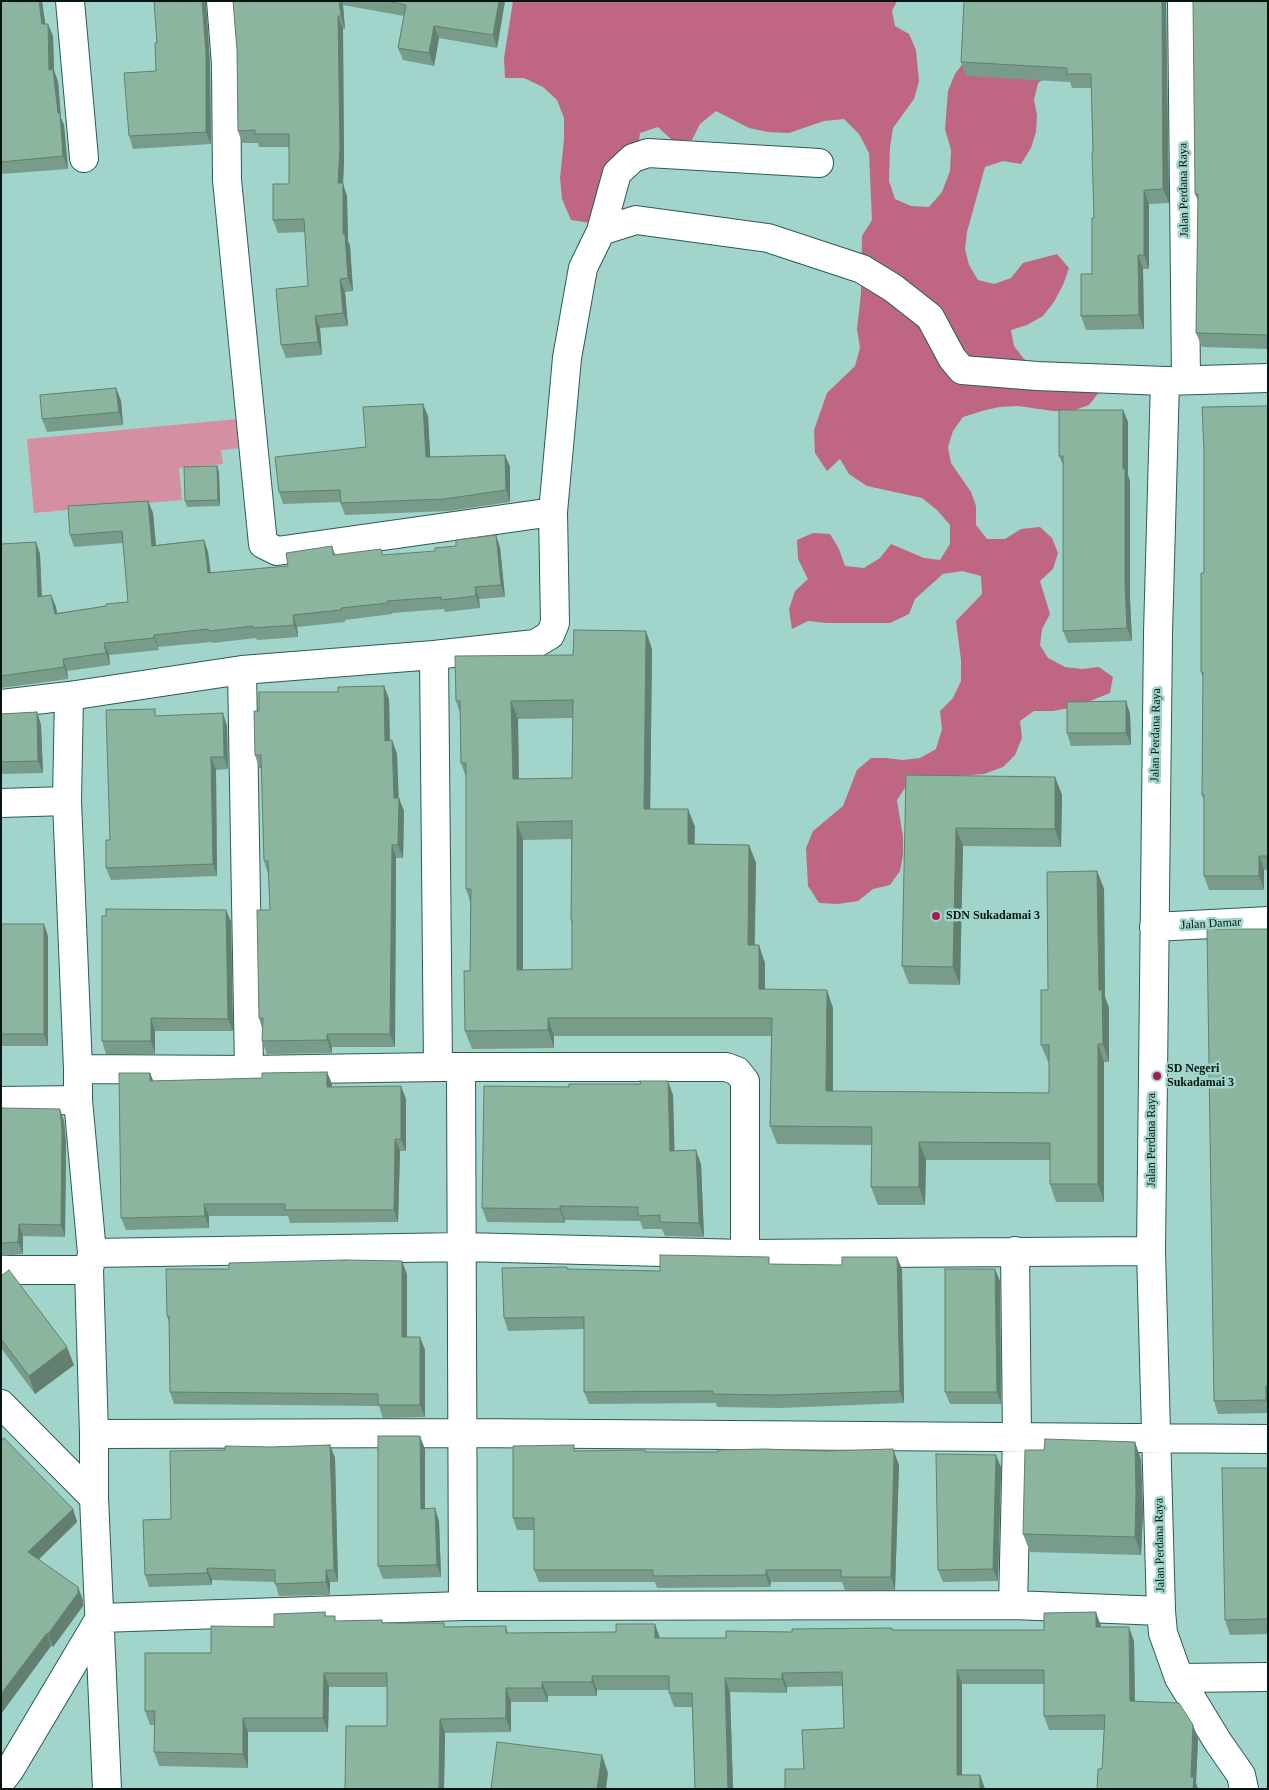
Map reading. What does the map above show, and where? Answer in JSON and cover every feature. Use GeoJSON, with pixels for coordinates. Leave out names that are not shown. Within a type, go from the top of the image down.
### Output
{"type":"FeatureCollection","features":[{"type":"Feature","properties":{"kind":"street"},"geometry":{"type":"LineString","coordinates":[[70,1],[84,158]]}},
{"type":"Feature","properties":{"kind":"street"},"geometry":{"type":"LineString","coordinates":[[220,1],[226,64],[227,180],[260,530],[263,544],[277,551],[553,512]]}},
{"type":"Feature","properties":{"kind":"street","name":"Jalan Perdana Raya"},"geometry":{"type":"LineString","coordinates":[[1182,1],[1176,380],[1158,633],[1154,927],[1152,1251],[1161,1611],[1163,1633],[1179,1678],[1240,1775],[1244,1789]]}},
{"type":"Feature","properties":{"kind":"street"},"geometry":{"type":"LineString","coordinates":[[1,704],[69,696],[242,670],[535,644],[550,635],[555,624],[553,512],[567,358],[583,268],[601,231],[616,173],[633,158],[648,153],[819,163]]}},
{"type":"Feature","properties":{"kind":"street"},"geometry":{"type":"LineString","coordinates":[[601,231],[636,220],[768,238],[862,269],[893,288],[930,317],[952,358],[962,370],[1037,376],[1176,380],[1268,378]]}},
{"type":"Feature","properties":{"kind":"street"},"geometry":{"type":"LineString","coordinates":[[434,654],[450,1067],[463,1247],[463,1606]]}},
{"type":"Feature","properties":{"kind":"street"},"geometry":{"type":"LineString","coordinates":[[242,670],[249,1070]]}},
{"type":"Feature","properties":{"kind":"street"},"geometry":{"type":"LineString","coordinates":[[69,696],[67,801],[78,1100],[90,1262],[94,1498],[107,1789]]}},
{"type":"Feature","properties":{"kind":"street"},"geometry":{"type":"LineString","coordinates":[[1,803],[67,801]]}},
{"type":"Feature","properties":{"kind":"street","name":"Jalan Damar"},"geometry":{"type":"LineString","coordinates":[[1154,927],[1268,921]]}},
{"type":"Feature","properties":{"kind":"street"},"geometry":{"type":"LineString","coordinates":[[78,1069],[249,1070],[450,1067],[726,1067],[737,1071],[745,1081],[745,1254]]}},
{"type":"Feature","properties":{"kind":"street"},"geometry":{"type":"LineString","coordinates":[[1,1101],[78,1100]]}},
{"type":"Feature","properties":{"kind":"street"},"geometry":{"type":"LineString","coordinates":[[1,1270],[90,1262],[463,1247],[745,1254],[1152,1251]]}},
{"type":"Feature","properties":{"kind":"street"},"geometry":{"type":"LineString","coordinates":[[1013,1605],[1017,1436],[1015,1251]]}},
{"type":"Feature","properties":{"kind":"street"},"geometry":{"type":"LineString","coordinates":[[1,1404],[94,1498]]}},
{"type":"Feature","properties":{"kind":"street"},"geometry":{"type":"LineString","coordinates":[[94,1434],[464,1433],[1268,1439]]}},
{"type":"Feature","properties":{"kind":"street"},"geometry":{"type":"LineString","coordinates":[[100,1618],[463,1606],[1013,1605],[1161,1611]]}},
{"type":"Feature","properties":{"kind":"street"},"geometry":{"type":"LineString","coordinates":[[1,1781],[10,1771],[100,1618]]}},
{"type":"Feature","properties":{"kind":"street"},"geometry":{"type":"LineString","coordinates":[[1179,1678],[1268,1677]]}},
{"type":"Feature","properties":{"kind":"shaded area"},"geometry":{"type":"Polygon","coordinates":[[[513,1],[897,1],[892,11],[895,26],[909,34],[916,50],[919,81],[914,99],[893,128],[890,147],[889,181],[895,199],[911,206],[929,207],[942,192],[950,171],[951,150],[945,129],[948,91],[955,74],[970,54],[1070,1],[1056,71],[1038,83],[1034,100],[1037,115],[1036,132],[1031,148],[1021,164],[1003,161],[985,167],[967,232],[965,249],[969,265],[978,280],[994,284],[1011,278],[1023,263],[1057,254],[1069,268],[1063,285],[1054,302],[1043,316],[1027,325],[1011,330],[1014,346],[1024,359],[1040,368],[1104,386],[1089,405],[1072,411],[1053,411],[1018,406],[999,407],[963,417],[953,431],[948,447],[951,463],[971,492],[976,506],[976,525],[987,539],[1005,539],[1021,529],[1040,527],[1052,538],[1058,553],[1053,569],[1040,581],[1050,614],[1042,629],[1040,645],[1048,658],[1065,667],[1082,669],[1099,667],[1113,677],[1110,693],[1075,707],[1053,711],[1034,711],[1020,721],[1022,738],[1015,755],[1003,767],[984,774],[911,779],[897,800],[903,837],[903,855],[900,871],[890,885],[873,889],[858,901],[838,904],[819,903],[808,886],[806,848],[813,831],[843,806],[857,770],[871,758],[903,760],[920,758],[936,749],[942,729],[940,711],[953,698],[961,681],[961,660],[956,621],[982,594],[981,576],[962,571],[943,574],[915,599],[909,614],[890,623],[827,623],[808,621],[792,629],[789,609],[795,591],[808,579],[798,559],[797,540],[813,533],[830,534],[839,549],[845,566],[864,568],[880,558],[891,544],[924,558],[940,560],[950,544],[950,525],[937,510],[922,498],[867,486],[849,474],[840,459],[827,471],[815,453],[814,430],[827,393],[855,366],[860,348],[857,329],[861,293],[862,236],[872,220],[869,153],[859,134],[844,119],[824,121],[789,133],[768,132],[749,128],[716,111],[700,124],[692,140],[672,140],[658,127],[640,133],[638,149],[591,223],[571,220],[562,199],[560,178],[564,118],[557,100],[543,87],[524,78],[505,78],[504,58],[513,1]]]}},
{"type":"Feature","properties":{"kind":"shaded area"},"geometry":{"type":"Polygon","coordinates":[[[237,419],[240,448],[221,450],[223,464],[179,468],[182,500],[34,513],[27,439],[237,419]]]}},
{"type":"Feature","properties":{"kind":"building"},"geometry":{"type":"Polygon","coordinates":[[[1,1],[39,1],[42,24],[48,24],[49,70],[53,69],[58,113],[60,113],[63,156],[1,162],[1,1]]]}},
{"type":"Feature","properties":{"kind":"building"},"geometry":{"type":"Polygon","coordinates":[[[154,1],[202,1],[206,52],[206,132],[129,136],[124,73],[156,71],[155,43],[157,43],[154,1]]]}},
{"type":"Feature","properties":{"kind":"building"},"geometry":{"type":"Polygon","coordinates":[[[233,1],[339,1],[341,16],[338,16],[340,148],[338,183],[343,183],[343,234],[345,234],[348,278],[340,279],[343,313],[315,316],[318,342],[281,345],[276,289],[308,286],[304,219],[273,220],[273,184],[289,184],[289,134],[255,134],[255,130],[238,131],[237,50],[233,1]]]}},
{"type":"Feature","properties":{"kind":"building"},"geometry":{"type":"Polygon","coordinates":[[[387,1],[499,1],[493,35],[434,26],[429,53],[398,48],[406,5],[387,1]]]}},
{"type":"Feature","properties":{"kind":"building"},"geometry":{"type":"Polygon","coordinates":[[[964,1],[1162,1],[1163,189],[1144,190],[1144,255],[1138,255],[1139,315],[1081,316],[1081,274],[1092,274],[1092,218],[1094,218],[1091,74],[1067,74],[1067,68],[961,62],[964,1]]]}},
{"type":"Feature","properties":{"kind":"building"},"geometry":{"type":"Polygon","coordinates":[[[1193,1],[1268,1],[1268,335],[1196,333],[1198,194],[1195,194],[1193,1]]]}},
{"type":"Feature","properties":{"kind":"building"},"geometry":{"type":"Polygon","coordinates":[[[116,388],[119,412],[42,419],[40,395],[116,388]]]}},
{"type":"Feature","properties":{"kind":"building"},"geometry":{"type":"Polygon","coordinates":[[[423,404],[426,457],[505,455],[506,490],[444,499],[341,503],[340,490],[279,492],[275,457],[366,447],[363,407],[423,404]]]}},
{"type":"Feature","properties":{"kind":"building"},"geometry":{"type":"Polygon","coordinates":[[[1268,406],[1268,856],[1259,856],[1259,876],[1204,876],[1204,795],[1202,795],[1203,672],[1201,672],[1201,573],[1204,573],[1202,407],[1268,406]]]}},
{"type":"Feature","properties":{"kind":"building"},"geometry":{"type":"Polygon","coordinates":[[[1059,410],[1123,410],[1127,628],[1063,631],[1063,456],[1059,456],[1059,410]]]}},
{"type":"Feature","properties":{"kind":"building"},"geometry":{"type":"Polygon","coordinates":[[[217,466],[218,500],[185,501],[184,467],[217,466]]]}},
{"type":"Feature","properties":{"kind":"building"},"geometry":{"type":"Polygon","coordinates":[[[148,501],[152,546],[204,540],[208,573],[288,566],[286,553],[332,546],[333,555],[381,549],[382,555],[435,551],[435,548],[456,546],[456,540],[496,535],[501,585],[475,587],[476,596],[441,600],[441,597],[387,601],[388,603],[293,615],[294,625],[253,628],[253,626],[209,631],[208,629],[154,635],[154,638],[104,643],[106,653],[63,659],[64,667],[1,676],[1,544],[36,542],[38,597],[51,595],[55,614],[106,606],[106,604],[128,602],[122,531],[70,535],[68,506],[148,501]]]}},
{"type":"Feature","properties":{"kind":"building"},"geometry":{"type":"Polygon","coordinates":[[[574,630],[646,631],[644,809],[688,809],[688,844],[749,845],[748,945],[759,945],[759,989],[827,990],[826,1091],[1049,1093],[1049,1045],[1041,1045],[1041,990],[1048,990],[1047,872],[1097,871],[1099,990],[1102,990],[1103,1044],[1098,1044],[1098,1184],[1050,1184],[1050,1143],[919,1142],[919,1187],[871,1187],[872,1127],[770,1126],[772,1018],[548,1018],[548,1030],[465,1031],[464,971],[470,971],[471,889],[466,889],[466,763],[461,763],[460,701],[456,701],[455,656],[573,655],[574,630]],[[573,700],[511,701],[513,779],[572,778],[573,700]],[[572,821],[517,822],[517,970],[572,969],[572,821]]]}},
{"type":"Feature","properties":{"kind":"building"},"geometry":{"type":"Polygon","coordinates":[[[384,686],[385,741],[392,740],[394,798],[399,798],[398,845],[392,845],[390,1034],[327,1034],[327,1040],[262,1041],[263,1018],[259,1018],[257,910],[270,910],[268,861],[264,861],[261,755],[255,755],[254,711],[259,711],[259,692],[338,692],[338,687],[384,686]]]}},
{"type":"Feature","properties":{"kind":"building"},"geometry":{"type":"Polygon","coordinates":[[[1126,701],[1126,733],[1067,733],[1067,702],[1126,701]]]}},
{"type":"Feature","properties":{"kind":"building"},"geometry":{"type":"Polygon","coordinates":[[[155,709],[155,716],[223,713],[224,757],[211,757],[213,864],[106,868],[106,840],[110,840],[106,710],[155,709]]]}},
{"type":"Feature","properties":{"kind":"building"},"geometry":{"type":"Polygon","coordinates":[[[37,712],[38,761],[1,762],[1,714],[37,712]]]}},
{"type":"Feature","properties":{"kind":"building","name":"SDN Sukadamai 3"},"geometry":{"type":"Polygon","coordinates":[[[906,775],[1055,777],[1055,829],[956,828],[953,967],[902,966],[906,775]]]}},
{"type":"Feature","properties":{"kind":"building"},"geometry":{"type":"Polygon","coordinates":[[[106,909],[226,910],[228,1019],[151,1018],[151,1041],[102,1041],[102,916],[106,916],[106,909]]]}},
{"type":"Feature","properties":{"kind":"building"},"geometry":{"type":"Polygon","coordinates":[[[1,924],[44,924],[44,1034],[1,1034],[1,924]]]}},
{"type":"Feature","properties":{"kind":"building"},"geometry":{"type":"Polygon","coordinates":[[[1207,929],[1268,929],[1268,1386],[1266,1386],[1266,1400],[1214,1401],[1207,929]]]}},
{"type":"Feature","properties":{"kind":"building"},"geometry":{"type":"Polygon","coordinates":[[[327,1072],[327,1087],[401,1086],[401,1139],[395,1139],[394,1210],[285,1210],[285,1204],[204,1204],[205,1216],[121,1218],[119,1073],[150,1073],[150,1081],[262,1078],[262,1073],[327,1072]]]}},
{"type":"Feature","properties":{"kind":"building"},"geometry":{"type":"Polygon","coordinates":[[[640,1081],[668,1081],[670,1151],[696,1150],[699,1223],[660,1222],[660,1215],[638,1216],[638,1207],[482,1208],[484,1086],[569,1087],[569,1084],[641,1084],[640,1081]]]}},
{"type":"Feature","properties":{"kind":"building"},"geometry":{"type":"Polygon","coordinates":[[[1,1108],[60,1109],[62,1130],[61,1225],[19,1224],[18,1242],[1,1243],[1,1108]]]}},
{"type":"Feature","properties":{"kind":"building"},"geometry":{"type":"Polygon","coordinates":[[[660,1255],[769,1257],[769,1264],[842,1265],[842,1257],[897,1257],[900,1391],[775,1395],[713,1394],[713,1391],[584,1392],[584,1317],[504,1318],[502,1268],[567,1267],[567,1269],[660,1271],[660,1255]]]}},
{"type":"Feature","properties":{"kind":"building"},"geometry":{"type":"Polygon","coordinates":[[[345,1260],[402,1261],[402,1337],[420,1337],[420,1405],[378,1405],[378,1394],[170,1392],[166,1269],[229,1269],[229,1263],[345,1260]]]}},
{"type":"Feature","properties":{"kind":"building"},"geometry":{"type":"Polygon","coordinates":[[[945,1269],[995,1269],[997,1392],[945,1392],[945,1269]]]}},
{"type":"Feature","properties":{"kind":"building"},"geometry":{"type":"Polygon","coordinates":[[[9,1270],[67,1347],[29,1376],[1,1339],[1,1276],[9,1270]]]}},
{"type":"Feature","properties":{"kind":"building"},"geometry":{"type":"Polygon","coordinates":[[[378,1436],[420,1436],[421,1509],[435,1508],[437,1565],[378,1566],[378,1436]]]}},
{"type":"Feature","properties":{"kind":"building"},"geometry":{"type":"Polygon","coordinates":[[[4,1438],[73,1509],[28,1552],[78,1587],[78,1593],[1,1694],[1,1440],[4,1438]]]}},
{"type":"Feature","properties":{"kind":"building"},"geometry":{"type":"Polygon","coordinates":[[[1045,1439],[1135,1442],[1135,1537],[1023,1534],[1025,1450],[1044,1450],[1045,1439]]]}},
{"type":"Feature","properties":{"kind":"building"},"geometry":{"type":"Polygon","coordinates":[[[330,1445],[334,1570],[326,1570],[326,1582],[275,1584],[275,1570],[207,1568],[207,1573],[145,1575],[143,1520],[171,1519],[170,1451],[225,1450],[225,1446],[330,1445]]]}},
{"type":"Feature","properties":{"kind":"building"},"geometry":{"type":"Polygon","coordinates":[[[574,1445],[574,1451],[645,1450],[645,1452],[718,1452],[718,1450],[765,1449],[824,1451],[893,1449],[891,1577],[841,1577],[841,1570],[766,1570],[766,1575],[653,1576],[653,1570],[534,1570],[534,1518],[513,1518],[513,1446],[574,1445]]]}},
{"type":"Feature","properties":{"kind":"building"},"geometry":{"type":"Polygon","coordinates":[[[936,1454],[996,1455],[993,1569],[938,1570],[936,1454]]]}},
{"type":"Feature","properties":{"kind":"building"},"geometry":{"type":"Polygon","coordinates":[[[1222,1468],[1268,1468],[1268,1619],[1225,1620],[1222,1468]]]}},
{"type":"Feature","properties":{"kind":"building"},"geometry":{"type":"Polygon","coordinates":[[[325,1612],[325,1616],[335,1616],[335,1621],[382,1620],[382,1623],[444,1623],[444,1627],[506,1626],[506,1633],[616,1632],[616,1624],[655,1624],[655,1638],[726,1638],[726,1631],[792,1632],[792,1629],[1044,1630],[1044,1613],[1096,1612],[1096,1627],[1129,1627],[1130,1701],[1179,1703],[1193,1725],[1191,1777],[1194,1777],[1193,1789],[1097,1789],[1098,1769],[1102,1769],[1105,1715],[1044,1716],[1044,1670],[957,1670],[957,1775],[980,1775],[980,1789],[785,1789],[785,1769],[804,1769],[802,1730],[844,1728],[842,1672],[782,1673],[782,1679],[725,1678],[728,1789],[695,1789],[692,1693],[669,1693],[669,1676],[592,1676],[592,1682],[542,1682],[542,1688],[506,1688],[506,1718],[440,1719],[439,1789],[345,1789],[346,1726],[387,1726],[387,1673],[324,1673],[323,1718],[243,1718],[243,1754],[154,1752],[155,1711],[145,1711],[145,1653],[211,1653],[211,1626],[274,1627],[274,1614],[325,1612]]]}},
{"type":"Feature","properties":{"kind":"building"},"geometry":{"type":"Polygon","coordinates":[[[497,1742],[602,1755],[597,1789],[491,1789],[497,1742]]]}},
{"type":"Feature","properties":{"kind":"place","name":"SDN Sukadamai 3"},"geometry":{"type":"Point","coordinates":[936,916]}},
{"type":"Feature","properties":{"kind":"place","name":"SD Negeri Sukadamai 3"},"geometry":{"type":"Point","coordinates":[1157,1076]}}]}
